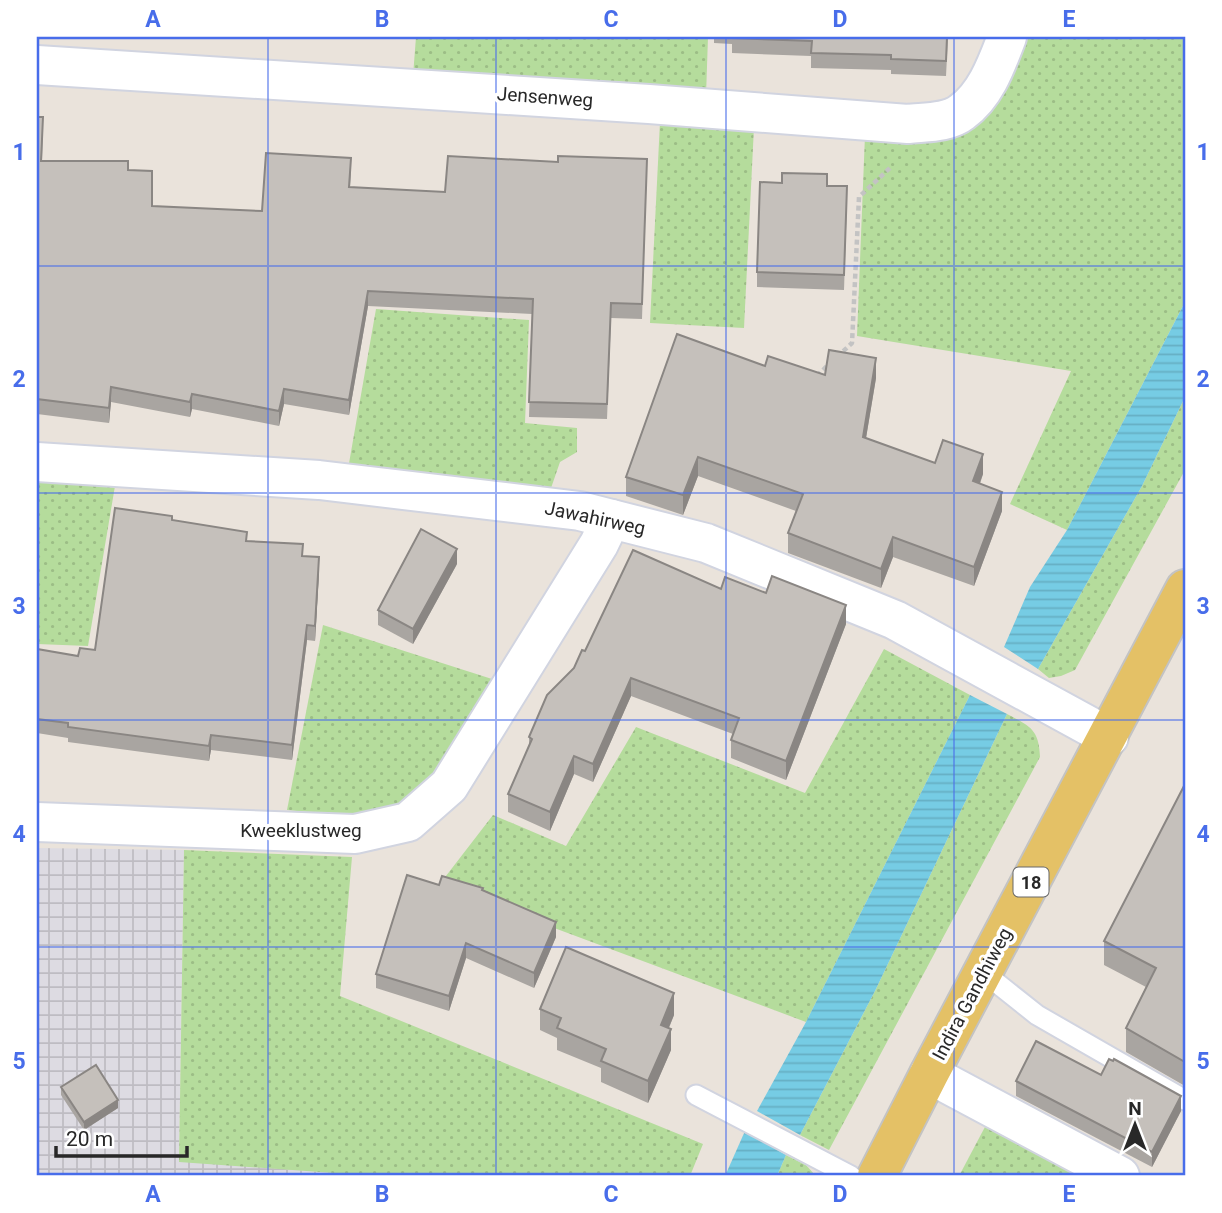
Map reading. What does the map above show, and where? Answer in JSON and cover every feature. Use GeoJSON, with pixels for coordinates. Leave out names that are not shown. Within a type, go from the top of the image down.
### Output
{"type":"FeatureCollection","features":[{"type":"Feature","properties":{"kind":"main road","name":"Indira Gandhiweg"},"geometry":{"type":"LineString","coordinates":[[877,1176],[1183,597]]}},
{"type":"Feature","properties":{"kind":"street","name":"Jensenweg"},"geometry":{"type":"LineString","coordinates":[[37,65],[649,104],[908,124],[940,121],[962,113],[978,96],[994,71],[1007,37]]}},
{"type":"Feature","properties":{"kind":"street","name":"Jawahirweg"},"geometry":{"type":"LineString","coordinates":[[37,462],[319,480],[580,511],[706,543],[895,620],[1109,737]]}},
{"type":"Feature","properties":{"kind":"street","name":"Kweeklustweg"},"geometry":{"type":"LineString","coordinates":[[37,822],[355,834],[408,822],[449,786],[611,519]]}},
{"type":"Feature","properties":{"kind":"street"},"geometry":{"type":"LineString","coordinates":[[929,1074],[1120,1176]]}},
{"type":"Feature","properties":{"kind":"lane"},"geometry":{"type":"LineString","coordinates":[[983,972],[1037,1015],[1185,1100]]}},
{"type":"Feature","properties":{"kind":"lane"},"geometry":{"type":"LineString","coordinates":[[695,1095],[851,1176]]}},
{"type":"Feature","properties":{"kind":"path"},"geometry":{"type":"LineString","coordinates":[[814,382],[819,373],[852,343],[859,197],[940,121]]}},
{"type":"Feature","properties":{"kind":"shaded area"},"geometry":{"type":"Polygon","coordinates":[[[37,848],[184,850],[179,1161],[376,1176],[37,1176],[37,848]]]}},
{"type":"Feature","properties":{"kind":"green space"},"geometry":{"type":"Polygon","coordinates":[[[416,37],[708,37],[706,96],[413,76],[416,37]]]}},
{"type":"Feature","properties":{"kind":"green space"},"geometry":{"type":"Polygon","coordinates":[[[1018,37],[1185,37],[1185,302],[1067,530],[1010,504],[1071,371],[857,336],[865,135],[911,140],[1018,37]]]}},
{"type":"Feature","properties":{"kind":"green space"},"geometry":{"type":"Polygon","coordinates":[[[660,122],[754,127],[744,328],[650,323],[660,122]]]}},
{"type":"Feature","properties":{"kind":"green space"},"geometry":{"type":"Polygon","coordinates":[[[376,309],[529,320],[525,423],[577,428],[577,452],[560,462],[550,491],[348,469],[376,309]]]}},
{"type":"Feature","properties":{"kind":"green space"},"geometry":{"type":"Polygon","coordinates":[[[1185,397],[1185,470],[1075,670],[1049,678],[1038,669],[1142,486],[1185,397]]]}},
{"type":"Feature","properties":{"kind":"green space"},"geometry":{"type":"Polygon","coordinates":[[[37,482],[115,486],[88,646],[37,644],[37,482]]]}},
{"type":"Feature","properties":{"kind":"green space"},"geometry":{"type":"Polygon","coordinates":[[[323,625],[517,687],[445,793],[376,813],[337,815],[287,810],[323,625]]]}},
{"type":"Feature","properties":{"kind":"green space"},"geometry":{"type":"Polygon","coordinates":[[[884,649],[970,695],[806,1022],[439,885],[493,815],[566,846],[636,727],[805,793],[884,649]]]}},
{"type":"Feature","properties":{"kind":"green space"},"geometry":{"type":"Polygon","coordinates":[[[1007,714],[1032,730],[1038,740],[1040,757],[829,1150],[800,1135],[875,991],[1007,714]]]}},
{"type":"Feature","properties":{"kind":"green space"},"geometry":{"type":"Polygon","coordinates":[[[184,850],[352,857],[340,996],[703,1144],[690,1176],[376,1176],[179,1162],[184,850]]]}},
{"type":"Feature","properties":{"kind":"green space"},"geometry":{"type":"Polygon","coordinates":[[[986,1125],[1095,1176],[959,1176],[986,1125]]]}},
{"type":"Feature","properties":{"kind":"green space"},"geometry":{"type":"Polygon","coordinates":[[[786,1155],[806,1165],[814,1174],[777,1176],[786,1155]]]}},
{"type":"Feature","properties":{"kind":"water"},"geometry":{"type":"Polygon","coordinates":[[[1185,302],[1185,397],[1142,486],[1038,669],[1004,647],[1030,587],[1067,530],[1185,302]]]}},
{"type":"Feature","properties":{"kind":"water"},"geometry":{"type":"Polygon","coordinates":[[[970,695],[1007,714],[875,991],[800,1135],[757,1111],[806,1022],[970,695]]]}},
{"type":"Feature","properties":{"kind":"water"},"geometry":{"type":"Polygon","coordinates":[[[745,1131],[786,1155],[777,1176],[725,1176],[745,1131]]]}},
{"type":"Feature","properties":{"kind":"building"},"geometry":{"type":"Polygon","coordinates":[[[732,37],[947,37],[946,61],[891,59],[891,55],[811,53],[812,41],[732,37]]]}},
{"type":"Feature","properties":{"kind":"building"},"geometry":{"type":"Polygon","coordinates":[[[37,117],[43,117],[41,161],[128,161],[128,170],[152,171],[152,206],[262,211],[266,153],[351,158],[349,187],[445,192],[448,156],[558,162],[558,156],[647,159],[642,304],[611,303],[607,404],[529,402],[533,299],[368,291],[349,400],[284,389],[279,411],[192,394],[190,402],[111,387],[109,408],[37,399],[37,117]]]}},
{"type":"Feature","properties":{"kind":"building"},"geometry":{"type":"Polygon","coordinates":[[[782,173],[827,174],[827,186],[847,186],[844,275],[757,272],[760,182],[782,183],[782,173]]]}},
{"type":"Feature","properties":{"kind":"building"},"geometry":{"type":"Polygon","coordinates":[[[677,334],[765,366],[768,356],[825,375],[829,350],[876,358],[863,437],[935,463],[943,440],[983,454],[973,481],[1002,492],[974,567],[893,537],[881,569],[788,533],[803,494],[698,457],[683,495],[626,477],[677,334]]]}},
{"type":"Feature","properties":{"kind":"building"},"geometry":{"type":"Polygon","coordinates":[[[115,508],[172,516],[172,520],[247,532],[246,541],[303,544],[302,556],[319,557],[315,626],[307,625],[292,745],[211,735],[209,746],[68,727],[68,723],[37,719],[37,649],[78,656],[80,648],[95,650],[115,508]]]}},
{"type":"Feature","properties":{"kind":"building"},"geometry":{"type":"Polygon","coordinates":[[[421,529],[457,549],[413,629],[378,610],[421,529]]]}},
{"type":"Feature","properties":{"kind":"building"},"geometry":{"type":"Polygon","coordinates":[[[633,550],[721,589],[725,577],[766,593],[772,576],[846,605],[786,761],[731,740],[739,718],[631,678],[593,764],[574,756],[550,812],[508,794],[532,739],[529,737],[547,695],[574,668],[582,650],[585,651],[633,550]]]}},
{"type":"Feature","properties":{"kind":"building"},"geometry":{"type":"Polygon","coordinates":[[[1185,784],[1185,1062],[1126,1028],[1156,968],[1104,941],[1185,784]]]}},
{"type":"Feature","properties":{"kind":"building"},"geometry":{"type":"Polygon","coordinates":[[[407,875],[439,885],[442,876],[483,888],[482,890],[556,922],[534,973],[466,943],[449,996],[376,974],[407,875]]]}},
{"type":"Feature","properties":{"kind":"building"},"geometry":{"type":"Polygon","coordinates":[[[566,947],[674,993],[661,1025],[671,1029],[648,1081],[601,1061],[606,1049],[557,1028],[561,1018],[540,1009],[566,947]]]}},
{"type":"Feature","properties":{"kind":"building"},"geometry":{"type":"Polygon","coordinates":[[[1036,1041],[1101,1075],[1109,1059],[1114,1059],[1181,1096],[1152,1152],[1016,1081],[1036,1041]]]}},
{"type":"Feature","properties":{"kind":"building"},"geometry":{"type":"Polygon","coordinates":[[[96,1065],[118,1100],[84,1122],[61,1087],[96,1065]]]}}]}
